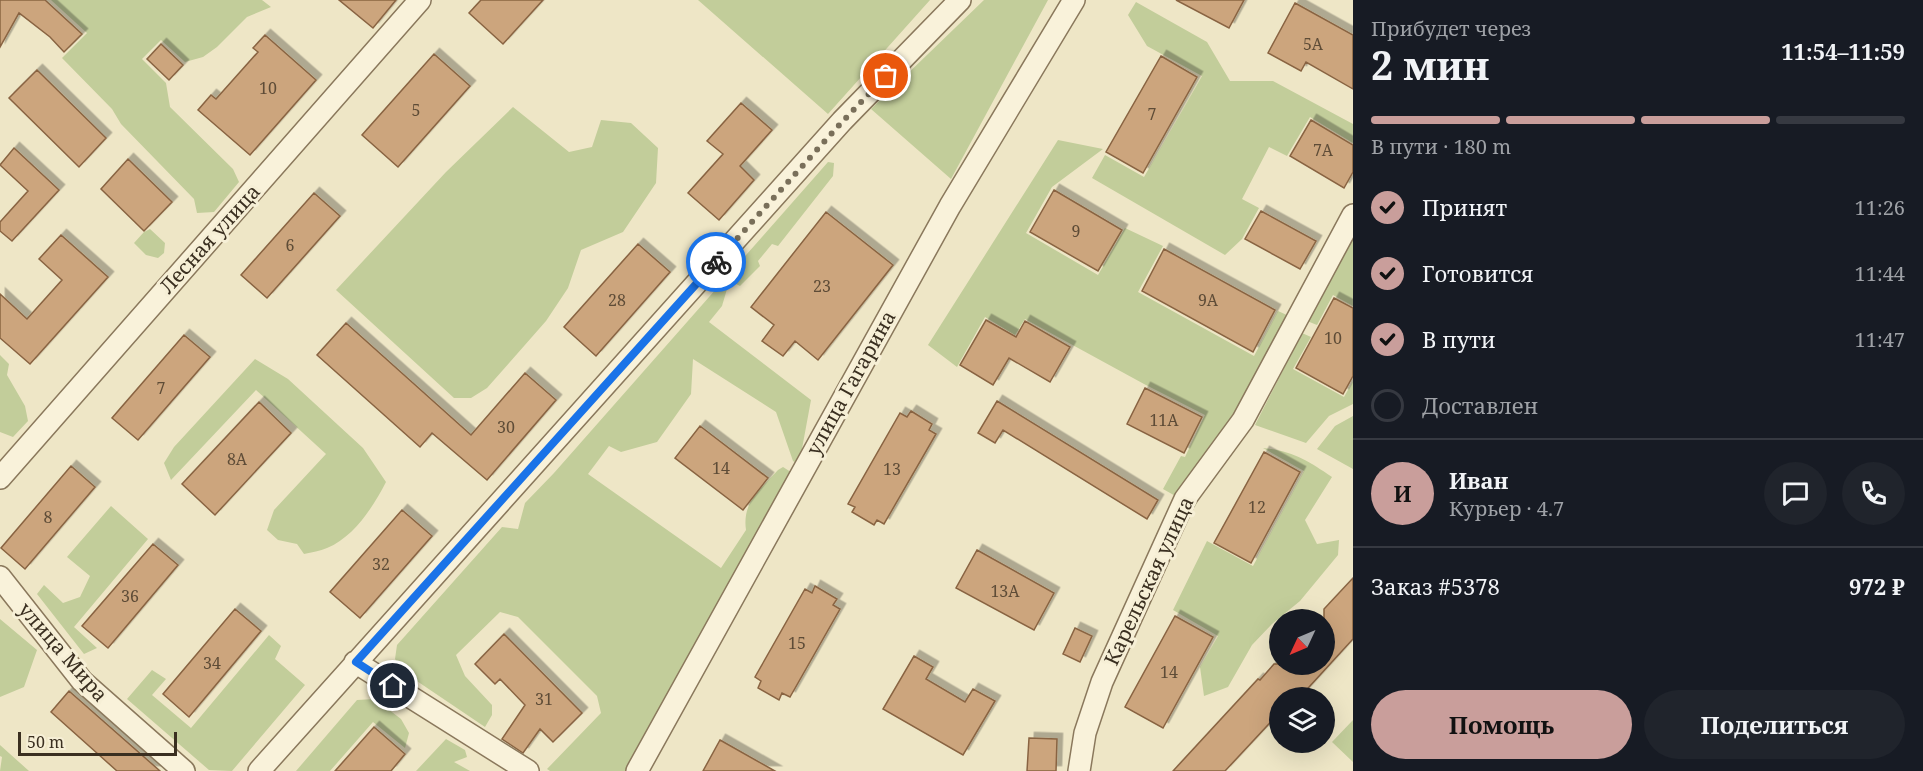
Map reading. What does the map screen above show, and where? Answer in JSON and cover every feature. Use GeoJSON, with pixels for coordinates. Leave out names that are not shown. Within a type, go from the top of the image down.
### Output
{"type":"FeatureCollection","features":[{"type":"Feature","properties":{"kind":"street","name":"Лесная улица"},"geometry":{"type":"LineString","coordinates":[[0,478],[420,0]]}},
{"type":"Feature","properties":{"kind":"street"},"geometry":{"type":"LineString","coordinates":[[259,771],[842,122],[960,0]]}},
{"type":"Feature","properties":{"kind":"street","name":"улица Гагарина"},"geometry":{"type":"LineString","coordinates":[[637,771],[950,206],[1074,0]]}},
{"type":"Feature","properties":{"kind":"street","name":"Карельская улица"},"geometry":{"type":"LineString","coordinates":[[1079,771],[1084,733],[1102,682],[1185,499],[1243,420],[1353,215]]}},
{"type":"Feature","properties":{"kind":"street","name":"улица Мира"},"geometry":{"type":"LineString","coordinates":[[0,577],[82,681],[184,771]]}},
{"type":"Feature","properties":{"kind":"street"},"geometry":{"type":"LineString","coordinates":[[356,662],[528,771]]}},
{"type":"Feature","properties":{"kind":"green space"},"geometry":{"type":"Polygon","coordinates":[[[51,0],[262,0],[271,7],[247,17],[217,47],[203,57],[185,62],[161,40],[142,59],[166,83],[170,107],[233,169],[239,182],[214,212],[197,213],[194,199],[121,124],[112,109],[62,58],[87,33],[51,0]]]}},
{"type":"Feature","properties":{"kind":"green space"},"geometry":{"type":"Polygon","coordinates":[[[698,0],[930,0],[828,114],[698,0]]]}},
{"type":"Feature","properties":{"kind":"green space"},"geometry":{"type":"Polygon","coordinates":[[[984,0],[1048,0],[951,179],[871,109],[984,0]]]}},
{"type":"Feature","properties":{"kind":"green space"},"geometry":{"type":"Polygon","coordinates":[[[1136,2],[1207,42],[1230,81],[1273,81],[1353,124],[1353,143],[1310,117],[1287,156],[1269,147],[1242,199],[1259,208],[1242,239],[1225,255],[1092,178],[1105,155],[1144,177],[1202,76],[1147,46],[1128,15],[1136,2]]]}},
{"type":"Feature","properties":{"kind":"green space"},"geometry":{"type":"Polygon","coordinates":[[[513,107],[569,152],[592,147],[601,120],[631,123],[658,148],[656,183],[623,232],[581,250],[568,288],[546,321],[487,388],[471,398],[454,398],[336,290],[446,172],[513,107]]]}},
{"type":"Feature","properties":{"kind":"green space"},"geometry":{"type":"Polygon","coordinates":[[[1058,140],[1103,149],[1052,187],[1026,233],[1098,275],[1125,228],[1163,246],[1138,292],[1254,356],[1278,311],[1289,316],[1195,507],[1163,489],[1181,456],[1185,457],[1205,415],[1025,319],[1015,335],[985,317],[957,367],[928,345],[1058,140]]]}},
{"type":"Feature","properties":{"kind":"green space"},"geometry":{"type":"Polygon","coordinates":[[[828,162],[834,163],[833,176],[778,246],[772,244],[758,261],[760,266],[740,286],[734,283],[727,289],[722,306],[709,322],[811,400],[799,465],[793,461],[776,412],[693,359],[691,394],[657,442],[621,452],[609,446],[588,474],[721,568],[746,530],[747,512],[759,490],[783,467],[794,474],[628,771],[550,771],[547,769],[601,713],[597,696],[518,617],[500,612],[456,655],[465,676],[492,705],[492,715],[485,727],[405,673],[395,659],[397,645],[502,527],[518,529],[525,503],[828,162]]]}},
{"type":"Feature","properties":{"kind":"green space"},"geometry":{"type":"Polygon","coordinates":[[[150,229],[165,243],[164,253],[158,258],[146,255],[134,243],[150,229]]]}},
{"type":"Feature","properties":{"kind":"green space"},"geometry":{"type":"Polygon","coordinates":[[[1353,231],[1353,306],[1333,295],[1317,325],[1307,321],[1353,231]]]}},
{"type":"Feature","properties":{"kind":"green space"},"geometry":{"type":"Polygon","coordinates":[[[1302,333],[1311,337],[1293,369],[1344,397],[1353,381],[1353,404],[1329,416],[1306,443],[1255,425],[1302,333]]]}},
{"type":"Feature","properties":{"kind":"green space"},"geometry":{"type":"Polygon","coordinates":[[[0,355],[9,364],[7,375],[25,406],[28,421],[13,437],[0,432],[0,355]]]}},
{"type":"Feature","properties":{"kind":"green space"},"geometry":{"type":"Polygon","coordinates":[[[255,359],[288,379],[363,448],[386,482],[369,511],[354,529],[337,543],[324,549],[304,554],[297,544],[278,540],[267,530],[274,510],[326,454],[256,390],[171,480],[164,463],[174,447],[255,359]]]}},
{"type":"Feature","properties":{"kind":"green space"},"geometry":{"type":"Polygon","coordinates":[[[1353,416],[1353,469],[1317,449],[1335,426],[1353,416]]]}},
{"type":"Feature","properties":{"kind":"green space"},"geometry":{"type":"Polygon","coordinates":[[[1263,448],[1300,458],[1332,477],[1305,520],[1317,544],[1339,540],[1338,555],[1300,601],[1290,609],[1269,609],[1269,627],[1252,645],[1228,687],[1204,696],[1200,667],[1218,636],[1173,610],[1207,541],[1253,566],[1304,471],[1263,448]]]}},
{"type":"Feature","properties":{"kind":"green space"},"geometry":{"type":"Polygon","coordinates":[[[111,506],[148,539],[74,627],[97,648],[84,654],[37,594],[44,585],[63,603],[80,597],[90,576],[67,557],[111,506]]]}},
{"type":"Feature","properties":{"kind":"green space"},"geometry":{"type":"Polygon","coordinates":[[[0,619],[37,650],[24,687],[0,697],[0,619]]]}},
{"type":"Feature","properties":{"kind":"green space"},"geometry":{"type":"Polygon","coordinates":[[[269,635],[281,646],[275,659],[305,685],[232,771],[209,770],[127,699],[152,670],[166,679],[152,695],[191,728],[269,635]]]}},
{"type":"Feature","properties":{"kind":"green space"},"geometry":{"type":"Polygon","coordinates":[[[375,699],[401,719],[409,733],[405,748],[373,722],[330,771],[296,771],[357,700],[375,699]]]}},
{"type":"Feature","properties":{"kind":"green space"},"geometry":{"type":"Polygon","coordinates":[[[1353,720],[1353,762],[1335,745],[1335,739],[1353,720]]]}},
{"type":"Feature","properties":{"kind":"green space"},"geometry":{"type":"Polygon","coordinates":[[[446,739],[465,750],[467,757],[454,762],[470,771],[416,771],[446,739]]]}},
{"type":"Feature","properties":{"kind":"green space"},"geometry":{"type":"Polygon","coordinates":[[[0,745],[29,771],[0,771],[2,757],[0,756],[0,745]]]}},
{"type":"Feature","properties":{"kind":"building"},"geometry":{"type":"Polygon","coordinates":[[[0,0],[45,0],[82,34],[64,52],[50,37],[19,13],[0,47],[0,0]]]}},
{"type":"Feature","properties":{"kind":"building"},"geometry":{"type":"Polygon","coordinates":[[[339,0],[396,0],[373,28],[339,0]]]}},
{"type":"Feature","properties":{"kind":"building"},"geometry":{"type":"Polygon","coordinates":[[[481,0],[543,0],[503,44],[469,13],[481,0]]]}},
{"type":"Feature","properties":{"kind":"building"},"geometry":{"type":"Polygon","coordinates":[[[1176,0],[1244,0],[1229,28],[1176,0]]]}},
{"type":"Feature","properties":{"kind":"building"},"geometry":{"type":"Polygon","coordinates":[[[1295,3],[1353,35],[1353,89],[1306,62],[1301,71],[1268,53],[1295,3]]]}},
{"type":"Feature","properties":{"kind":"building"},"geometry":{"type":"Polygon","coordinates":[[[265,35],[316,80],[250,155],[198,110],[211,95],[216,99],[258,52],[253,48],[265,35]]]}},
{"type":"Feature","properties":{"kind":"building"},"geometry":{"type":"Polygon","coordinates":[[[161,44],[183,65],[169,80],[147,59],[161,44]]]}},
{"type":"Feature","properties":{"kind":"building"},"geometry":{"type":"Polygon","coordinates":[[[434,54],[470,86],[398,167],[362,135],[434,54]]]}},
{"type":"Feature","properties":{"kind":"building"},"geometry":{"type":"Polygon","coordinates":[[[1161,56],[1197,77],[1143,173],[1106,152],[1161,56]]]}},
{"type":"Feature","properties":{"kind":"building"},"geometry":{"type":"Polygon","coordinates":[[[37,70],[106,138],[79,167],[9,98],[37,70]]]}},
{"type":"Feature","properties":{"kind":"building"},"geometry":{"type":"Polygon","coordinates":[[[741,103],[772,130],[740,166],[754,180],[719,220],[688,193],[723,154],[707,141],[741,103]]]}},
{"type":"Feature","properties":{"kind":"building"},"geometry":{"type":"Polygon","coordinates":[[[1311,120],[1353,145],[1353,172],[1344,188],[1290,156],[1311,120]]]}},
{"type":"Feature","properties":{"kind":"building"},"geometry":{"type":"Polygon","coordinates":[[[14,148],[59,190],[12,241],[0,231],[0,222],[28,191],[0,165],[14,148]]]}},
{"type":"Feature","properties":{"kind":"building"},"geometry":{"type":"Polygon","coordinates":[[[128,159],[172,202],[144,231],[101,189],[128,159]]]}},
{"type":"Feature","properties":{"kind":"building"},"geometry":{"type":"Polygon","coordinates":[[[1054,190],[1122,230],[1098,271],[1030,232],[1054,190]]]}},
{"type":"Feature","properties":{"kind":"building"},"geometry":{"type":"Polygon","coordinates":[[[314,193],[340,216],[267,298],[241,275],[314,193]]]}},
{"type":"Feature","properties":{"kind":"building"},"geometry":{"type":"Polygon","coordinates":[[[1261,211],[1316,241],[1300,269],[1245,239],[1261,211]]]}},
{"type":"Feature","properties":{"kind":"building"},"geometry":{"type":"Polygon","coordinates":[[[826,212],[893,265],[818,360],[795,341],[783,356],[762,341],[774,325],[751,307],[826,212]]]}},
{"type":"Feature","properties":{"kind":"building"},"geometry":{"type":"Polygon","coordinates":[[[61,235],[108,277],[30,364],[0,338],[0,294],[27,319],[62,280],[39,259],[61,235]]]}},
{"type":"Feature","properties":{"kind":"building"},"geometry":{"type":"Polygon","coordinates":[[[638,244],[670,272],[596,356],[564,327],[638,244]]]}},
{"type":"Feature","properties":{"kind":"building"},"geometry":{"type":"Polygon","coordinates":[[[1164,249],[1275,310],[1253,352],[1142,291],[1164,249]]]}},
{"type":"Feature","properties":{"kind":"building"},"geometry":{"type":"Polygon","coordinates":[[[1334,298],[1353,308],[1353,376],[1343,394],[1296,368],[1334,298]]]}},
{"type":"Feature","properties":{"kind":"building"},"geometry":{"type":"Polygon","coordinates":[[[986,320],[1016,337],[1025,321],[1070,347],[1050,382],[1009,358],[993,385],[960,365],[986,320]]]}},
{"type":"Feature","properties":{"kind":"building"},"geometry":{"type":"Polygon","coordinates":[[[346,323],[471,435],[525,373],[556,400],[487,480],[432,433],[420,447],[317,355],[346,323]]]}},
{"type":"Feature","properties":{"kind":"building"},"geometry":{"type":"Polygon","coordinates":[[[184,335],[210,357],[138,440],[112,418],[184,335]]]}},
{"type":"Feature","properties":{"kind":"building"},"geometry":{"type":"Polygon","coordinates":[[[1145,388],[1202,417],[1184,453],[1127,424],[1145,388]]]}},
{"type":"Feature","properties":{"kind":"building"},"geometry":{"type":"Polygon","coordinates":[[[997,401],[1158,500],[1147,519],[1003,430],[995,443],[978,433],[997,401]]]}},
{"type":"Feature","properties":{"kind":"building"},"geometry":{"type":"Polygon","coordinates":[[[259,402],[291,433],[215,515],[182,484],[259,402]]]}},
{"type":"Feature","properties":{"kind":"building"},"geometry":{"type":"Polygon","coordinates":[[[911,411],[932,424],[929,430],[936,434],[884,524],[877,520],[874,525],[852,512],[855,507],[848,504],[900,413],[907,417],[911,411]]]}},
{"type":"Feature","properties":{"kind":"building"},"geometry":{"type":"Polygon","coordinates":[[[700,426],[768,478],[743,510],[675,458],[700,426]]]}},
{"type":"Feature","properties":{"kind":"building"},"geometry":{"type":"Polygon","coordinates":[[[1264,452],[1300,472],[1251,563],[1214,543],[1264,452]]]}},
{"type":"Feature","properties":{"kind":"building"},"geometry":{"type":"Polygon","coordinates":[[[71,466],[95,487],[25,569],[1,548],[71,466]]]}},
{"type":"Feature","properties":{"kind":"building"},"geometry":{"type":"Polygon","coordinates":[[[402,510],[432,536],[360,618],[330,592],[402,510]]]}},
{"type":"Feature","properties":{"kind":"building"},"geometry":{"type":"Polygon","coordinates":[[[153,544],[178,565],[108,648],[82,626],[153,544]]]}},
{"type":"Feature","properties":{"kind":"building"},"geometry":{"type":"Polygon","coordinates":[[[977,550],[1054,593],[1034,630],[956,588],[977,550]]]}},
{"type":"Feature","properties":{"kind":"building"},"geometry":{"type":"Polygon","coordinates":[[[1353,578],[1353,639],[1335,659],[1335,609],[1324,609],[1353,578]]]}},
{"type":"Feature","properties":{"kind":"building"},"geometry":{"type":"Polygon","coordinates":[[[815,586],[837,599],[833,605],[840,609],[790,697],[782,693],[779,700],[758,688],[761,681],[755,677],[805,589],[812,593],[815,586]]]}},
{"type":"Feature","properties":{"kind":"building"},"geometry":{"type":"Polygon","coordinates":[[[235,609],[261,631],[189,717],[163,694],[235,609]]]}},
{"type":"Feature","properties":{"kind":"building"},"geometry":{"type":"Polygon","coordinates":[[[1175,616],[1213,637],[1163,728],[1125,707],[1175,616]]]}},
{"type":"Feature","properties":{"kind":"building"},"geometry":{"type":"Polygon","coordinates":[[[1075,628],[1092,636],[1080,662],[1063,654],[1075,628]]]}},
{"type":"Feature","properties":{"kind":"building"},"geometry":{"type":"Polygon","coordinates":[[[504,634],[582,713],[553,742],[540,729],[523,753],[502,739],[525,705],[500,679],[495,684],[475,664],[504,634]]]}},
{"type":"Feature","properties":{"kind":"building"},"geometry":{"type":"Polygon","coordinates":[[[914,656],[933,667],[926,679],[965,702],[973,689],[995,701],[963,755],[883,709],[914,656]]]}},
{"type":"Feature","properties":{"kind":"building"},"geometry":{"type":"Polygon","coordinates":[[[1269,670],[1269,675],[1320,675],[1309,687],[1269,687],[1269,724],[1225,771],[1173,771],[1258,679],[1260,680],[1269,670]]]}},
{"type":"Feature","properties":{"kind":"building"},"geometry":{"type":"Polygon","coordinates":[[[69,691],[160,771],[117,771],[51,712],[69,691]]]}},
{"type":"Feature","properties":{"kind":"building"},"geometry":{"type":"Polygon","coordinates":[[[374,727],[405,754],[391,771],[335,771],[374,727]]]}},
{"type":"Feature","properties":{"kind":"building"},"geometry":{"type":"Polygon","coordinates":[[[1029,738],[1057,739],[1056,771],[1027,771],[1029,738]]]}},
{"type":"Feature","properties":{"kind":"building"},"geometry":{"type":"Polygon","coordinates":[[[720,740],[775,771],[703,771],[720,740]]]}},
{"type":"Feature","properties":{"kind":"way so far"},"geometry":{"type":"LineString","coordinates":[[716,262],[886,76]]}},
{"type":"Feature","properties":{"kind":"route"},"geometry":{"type":"LineString","coordinates":[[393,686],[356,662],[716,262]]}}]}
